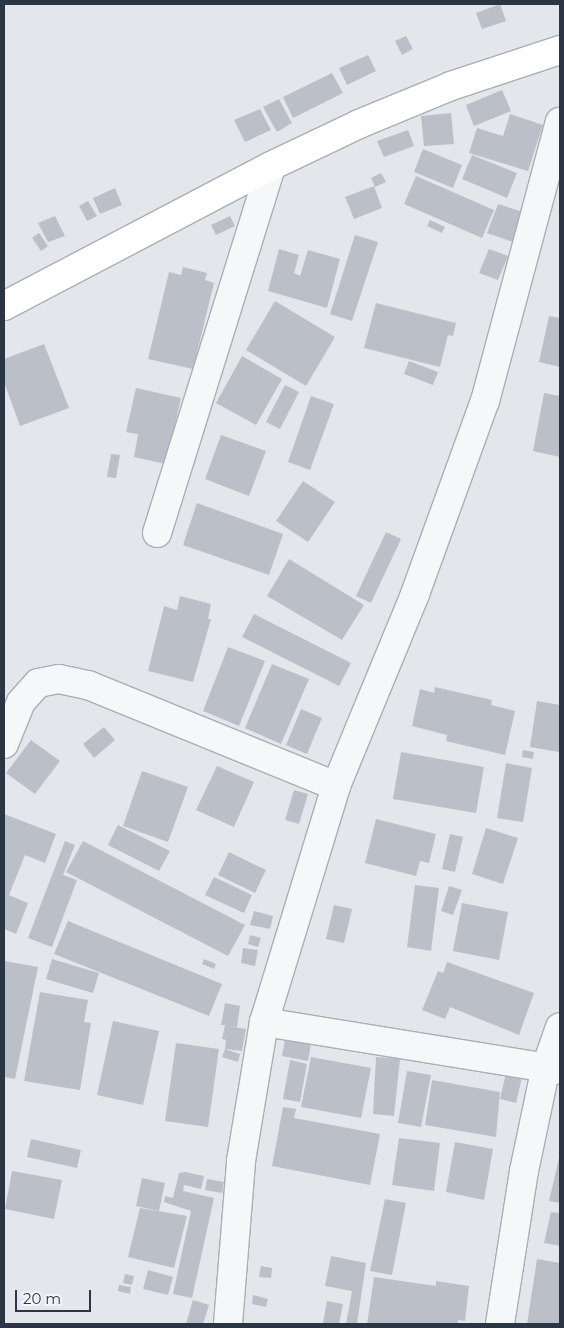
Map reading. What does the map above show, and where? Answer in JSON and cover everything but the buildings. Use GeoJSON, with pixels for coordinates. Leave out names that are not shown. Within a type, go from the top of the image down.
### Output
{"type":"FeatureCollection","features":[{"type":"Feature","properties":{"kind":"main road"},"geometry":{"type":"LineString","coordinates":[[4,306],[271,166],[450,86],[560,50]]}},
{"type":"Feature","properties":{"kind":"street"},"geometry":{"type":"LineString","coordinates":[[228,1324],[241,1161],[264,1022],[336,786],[416,594],[485,401],[560,122]]}},
{"type":"Feature","properties":{"kind":"street"},"geometry":{"type":"LineString","coordinates":[[157,533],[271,166]]}},
{"type":"Feature","properties":{"kind":"street"},"geometry":{"type":"LineString","coordinates":[[4,744],[22,702],[38,683],[59,679],[88,685],[336,786]]}},
{"type":"Feature","properties":{"kind":"street"},"geometry":{"type":"LineString","coordinates":[[264,1022],[553,1069]]}},
{"type":"Feature","properties":{"kind":"street"},"geometry":{"type":"LineString","coordinates":[[500,1324],[524,1171],[553,1069],[560,1027]]}}]}
